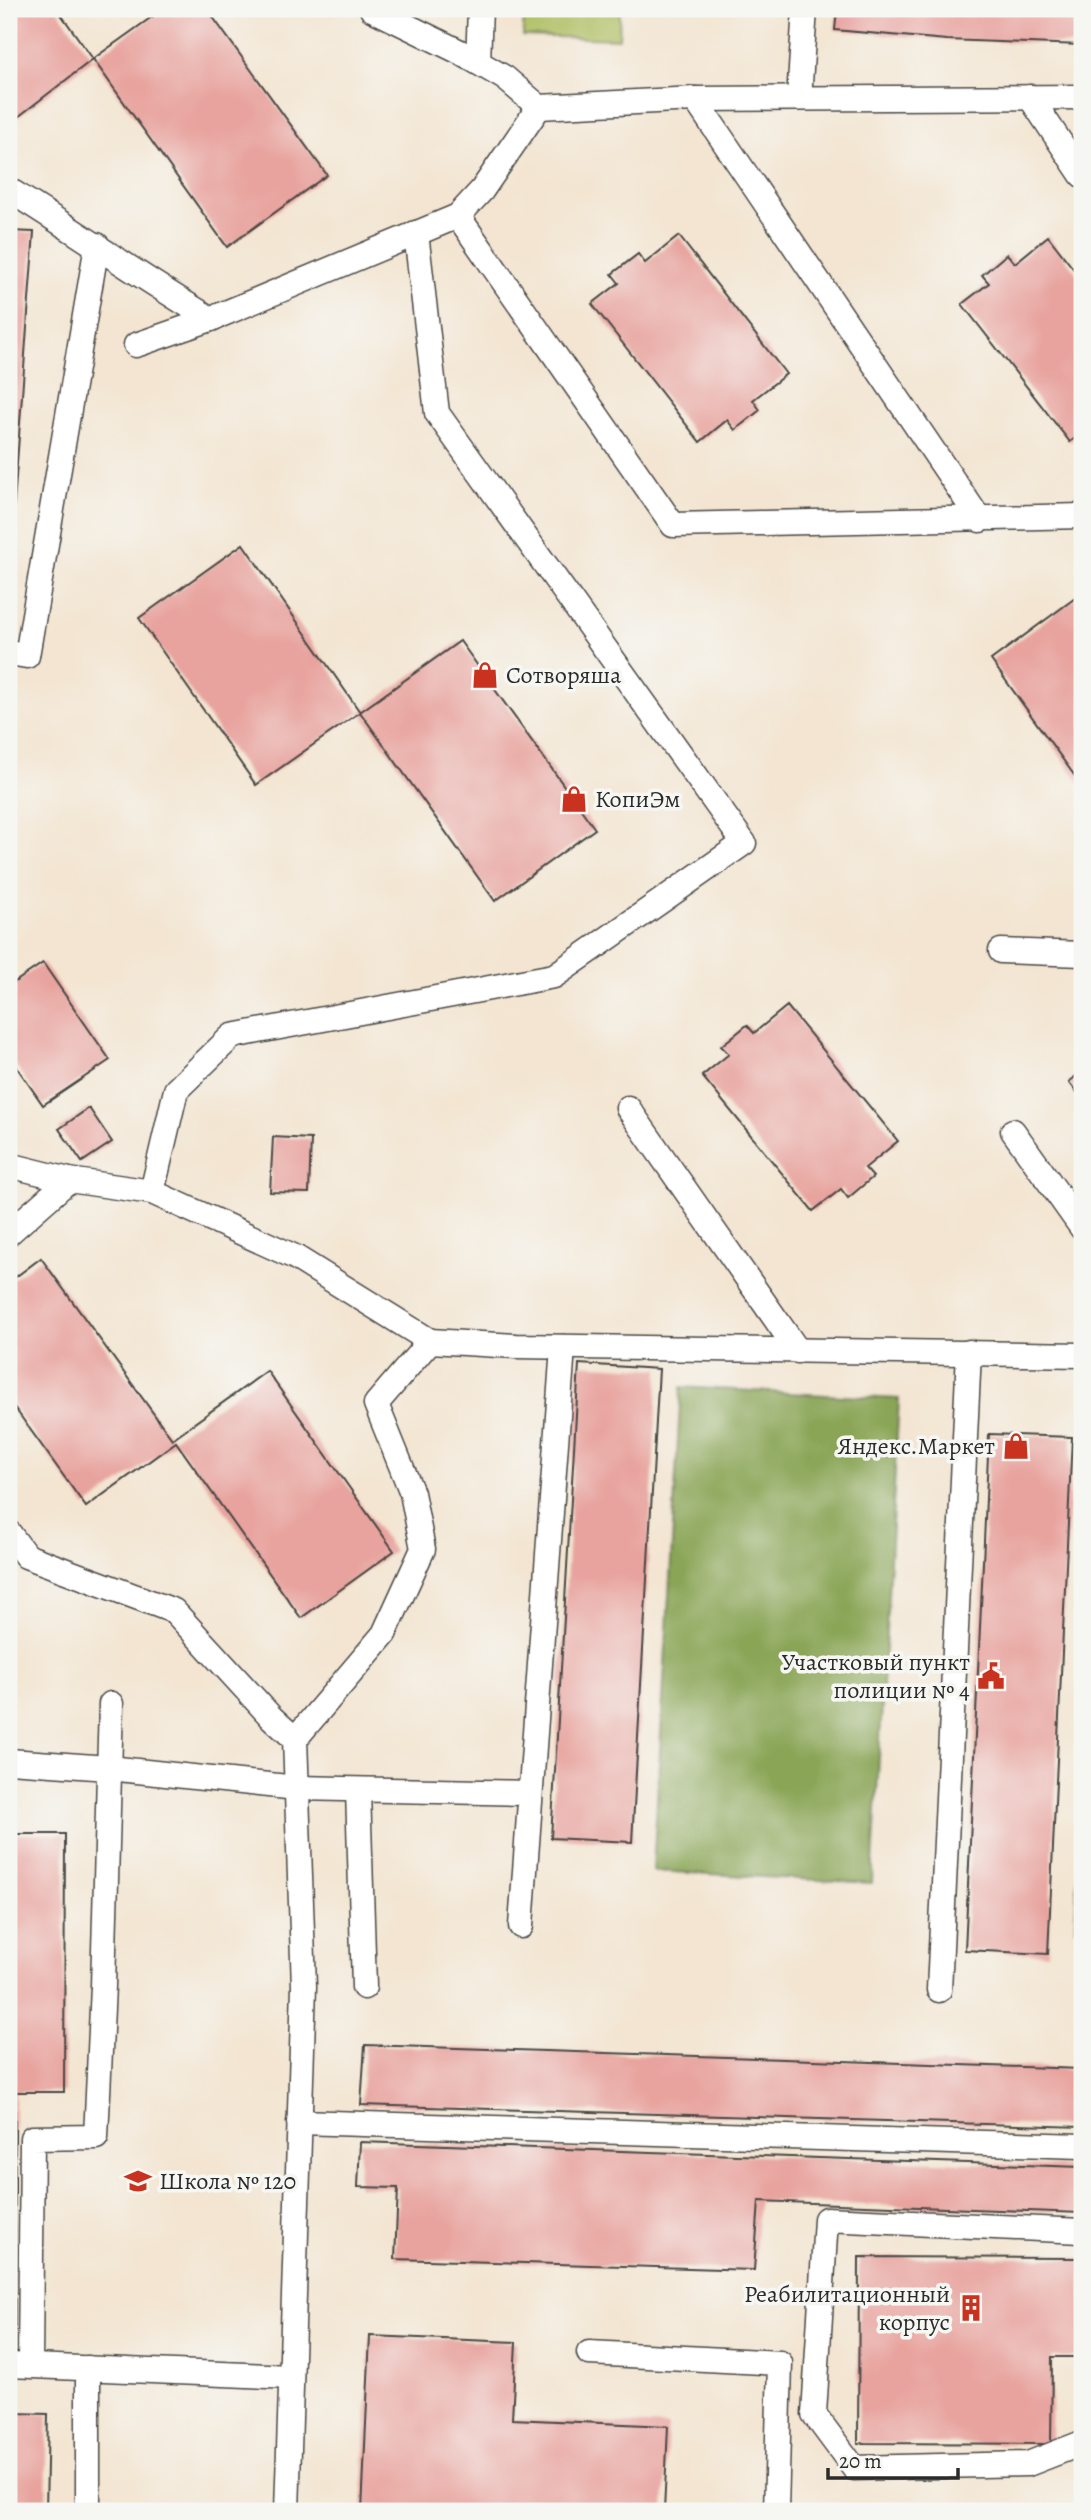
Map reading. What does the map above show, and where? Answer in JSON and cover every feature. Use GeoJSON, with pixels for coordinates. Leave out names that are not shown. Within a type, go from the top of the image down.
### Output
{"type":"FeatureCollection","features":[{"type":"Feature","properties":{"kind":"lane"},"geometry":{"type":"LineString","coordinates":[[372,9],[478,62],[505,78],[539,107],[695,99],[1082,97]]}},
{"type":"Feature","properties":{"kind":"lane"},"geometry":{"type":"LineString","coordinates":[[478,62],[480,9]]}},
{"type":"Feature","properties":{"kind":"lane"},"geometry":{"type":"LineString","coordinates":[[799,98],[805,9]]}},
{"type":"Feature","properties":{"kind":"lane"},"geometry":{"type":"LineString","coordinates":[[1030,97],[1082,175]]}},
{"type":"Feature","properties":{"kind":"lane"},"geometry":{"type":"LineString","coordinates":[[695,99],[980,520]]}},
{"type":"Feature","properties":{"kind":"lane"},"geometry":{"type":"LineString","coordinates":[[136,345],[211,319],[458,216],[482,190],[539,107]]}},
{"type":"Feature","properties":{"kind":"lane"},"geometry":{"type":"LineString","coordinates":[[9,190],[97,245],[146,281],[211,319]]}},
{"type":"Feature","properties":{"kind":"lane"},"geometry":{"type":"LineString","coordinates":[[458,216],[673,524],[1082,516]]}},
{"type":"Feature","properties":{"kind":"lane"},"geometry":{"type":"LineString","coordinates":[[152,1192],[176,1090],[232,1036],[554,976],[744,843],[437,412],[416,233]]}},
{"type":"Feature","properties":{"kind":"lane"},"geometry":{"type":"LineString","coordinates":[[9,653],[27,656],[97,245]]}},
{"type":"Feature","properties":{"kind":"lane"},"geometry":{"type":"LineString","coordinates":[[1001,951],[1082,954]]}},
{"type":"Feature","properties":{"kind":"lane"},"geometry":{"type":"LineString","coordinates":[[628,1108],[799,1351]]}},
{"type":"Feature","properties":{"kind":"lane"},"geometry":{"type":"LineString","coordinates":[[1013,1131],[1082,1228]]}},
{"type":"Feature","properties":{"kind":"lane"},"geometry":{"type":"LineString","coordinates":[[9,1165],[69,1180],[152,1192],[295,1256],[430,1341],[563,1346],[1082,1355]]}},
{"type":"Feature","properties":{"kind":"lane"},"geometry":{"type":"LineString","coordinates":[[9,1233],[69,1180]]}},
{"type":"Feature","properties":{"kind":"lane"},"geometry":{"type":"LineString","coordinates":[[287,2511],[303,1986],[295,1739],[384,1634],[423,1549],[412,1493],[376,1404],[430,1341]]}},
{"type":"Feature","properties":{"kind":"lane"},"geometry":{"type":"LineString","coordinates":[[521,1926],[563,1346]]}},
{"type":"Feature","properties":{"kind":"lane"},"geometry":{"type":"LineString","coordinates":[[939,1990],[969,1352]]}},
{"type":"Feature","properties":{"kind":"lane"},"geometry":{"type":"LineString","coordinates":[[9,1533],[26,1556],[174,1611],[272,1718],[295,1739]]}},
{"type":"Feature","properties":{"kind":"lane"},"geometry":{"type":"LineString","coordinates":[[111,1704],[96,2137],[32,2138],[19,2365],[291,2377]]}},
{"type":"Feature","properties":{"kind":"lane"},"geometry":{"type":"LineString","coordinates":[[9,1761],[109,1768],[297,1788],[529,1793]]}},
{"type":"Feature","properties":{"kind":"lane"},"geometry":{"type":"LineString","coordinates":[[358,1790],[364,1987]]}},
{"type":"Feature","properties":{"kind":"lane"},"geometry":{"type":"LineString","coordinates":[[299,2122],[1082,2146]]}},
{"type":"Feature","properties":{"kind":"lane"},"geometry":{"type":"LineString","coordinates":[[1082,2231],[826,2219],[814,2414],[854,2468],[1028,2464],[1082,2443]]}},
{"type":"Feature","properties":{"kind":"lane"},"geometry":{"type":"LineString","coordinates":[[589,2353],[780,2364],[776,2511]]}},
{"type":"Feature","properties":{"kind":"lane"},"geometry":{"type":"LineString","coordinates":[[88,2511],[89,2368]]}},
{"type":"Feature","properties":{"kind":"green space"},"geometry":{"type":"Polygon","coordinates":[[[524,9],[620,9],[619,39],[523,36],[524,9]]]}},
{"type":"Feature","properties":{"kind":"green space"},"geometry":{"type":"Polygon","coordinates":[[[681,1387],[899,1399],[872,1883],[653,1871],[681,1387]]]}},
{"type":"Feature","properties":{"kind":"green space"},"geometry":{"type":"Polygon","coordinates":[[[1082,1793],[1082,1928],[1075,1928],[1082,1793]]]}},
{"type":"Feature","properties":{"kind":"building"},"geometry":{"type":"Polygon","coordinates":[[[9,9],[57,9],[93,59],[9,124],[9,9]]]}},
{"type":"Feature","properties":{"kind":"building"},"geometry":{"type":"Polygon","coordinates":[[[163,9],[207,9],[327,175],[227,247],[93,59],[163,9]]]}},
{"type":"Feature","properties":{"kind":"building"},"geometry":{"type":"Polygon","coordinates":[[[837,9],[1082,9],[1082,45],[947,40],[835,30],[837,9]]]}},
{"type":"Feature","properties":{"kind":"building"},"geometry":{"type":"Polygon","coordinates":[[[9,231],[34,232],[11,545],[9,544],[9,231]]]}},
{"type":"Feature","properties":{"kind":"building"},"geometry":{"type":"Polygon","coordinates":[[[679,236],[786,374],[753,400],[760,410],[735,430],[727,420],[700,442],[592,304],[619,283],[612,274],[638,254],[645,263],[679,236]]]}},
{"type":"Feature","properties":{"kind":"building"},"geometry":{"type":"Polygon","coordinates":[[[1048,236],[1082,280],[1082,433],[1070,442],[962,304],[989,283],[982,275],[1007,254],[1015,263],[1048,236]]]}},
{"type":"Feature","properties":{"kind":"building"},"geometry":{"type":"Polygon","coordinates":[[[243,544],[360,712],[256,785],[139,618],[243,544]]]}},
{"type":"Feature","properties":{"kind":"building"},"geometry":{"type":"Polygon","coordinates":[[[1082,593],[1082,786],[991,660],[1082,593]]]}},
{"type":"Feature","properties":{"kind":"building"},"geometry":{"type":"Polygon","coordinates":[[[460,641],[595,829],[495,901],[360,712],[460,641]]]}},
{"type":"Feature","properties":{"kind":"building"},"geometry":{"type":"Polygon","coordinates":[[[43,963],[110,1060],[43,1105],[9,1056],[9,986],[43,963]]]}},
{"type":"Feature","properties":{"kind":"building"},"geometry":{"type":"Polygon","coordinates":[[[787,1006],[898,1141],[865,1168],[873,1177],[848,1198],[841,1189],[813,1211],[702,1076],[729,1054],[721,1046],[747,1025],[754,1033],[787,1006]]]}},
{"type":"Feature","properties":{"kind":"building"},"geometry":{"type":"Polygon","coordinates":[[[1082,1071],[1082,1099],[1069,1082],[1082,1071]]]}},
{"type":"Feature","properties":{"kind":"building"},"geometry":{"type":"Polygon","coordinates":[[[89,1108],[112,1142],[82,1162],[59,1129],[89,1108]]]}},
{"type":"Feature","properties":{"kind":"building"},"geometry":{"type":"Polygon","coordinates":[[[273,1137],[311,1139],[309,1193],[270,1192],[273,1137]]]}},
{"type":"Feature","properties":{"kind":"building"},"geometry":{"type":"Polygon","coordinates":[[[41,1258],[172,1439],[267,1371],[394,1551],[301,1618],[176,1442],[86,1507],[9,1400],[9,1282],[41,1258]]]}},
{"type":"Feature","properties":{"kind":"building"},"geometry":{"type":"Polygon","coordinates":[[[579,1364],[659,1369],[632,1842],[551,1838],[579,1364]]]}},
{"type":"Feature","properties":{"kind":"building"},"geometry":{"type":"Polygon","coordinates":[[[989,1434],[1072,1437],[1048,1954],[965,1950],[989,1434]]]}},
{"type":"Feature","properties":{"kind":"building"},"geometry":{"type":"Polygon","coordinates":[[[9,1834],[65,1834],[64,2092],[15,2092],[15,2413],[48,2414],[46,2511],[9,2511],[9,1834]]]}},
{"type":"Feature","properties":{"kind":"building"},"geometry":{"type":"Polygon","coordinates":[[[365,2045],[1082,2069],[1082,2127],[361,2105],[365,2045]]]}},
{"type":"Feature","properties":{"kind":"building"},"geometry":{"type":"Polygon","coordinates":[[[360,2142],[1082,2167],[1082,2213],[759,2201],[754,2270],[395,2259],[398,2188],[358,2187],[360,2142]]]}},
{"type":"Feature","properties":{"kind":"building","name":"Реабилитационный корпус"},"geometry":{"type":"Polygon","coordinates":[[[859,2257],[1082,2258],[1082,2357],[1052,2357],[1051,2444],[858,2443],[859,2257]]]}},
{"type":"Feature","properties":{"kind":"building"},"geometry":{"type":"Polygon","coordinates":[[[370,2336],[516,2342],[512,2419],[668,2426],[664,2511],[362,2511],[370,2336]]]}},
{"type":"Feature","properties":{"kind":"place","name":"Сотворяша"},"geometry":{"type":"Point","coordinates":[485,675]}},
{"type":"Feature","properties":{"kind":"place","name":"КопиЭм"},"geometry":{"type":"Point","coordinates":[574,799]}},
{"type":"Feature","properties":{"kind":"place","name":"Яндекс.Маркет"},"geometry":{"type":"Point","coordinates":[1016,1446]}},
{"type":"Feature","properties":{"kind":"place","name":"Участковый пункт полиции № 4"},"geometry":{"type":"Point","coordinates":[991,1676]}},
{"type":"Feature","properties":{"kind":"place","name":"Школа № 120"},"geometry":{"type":"Point","coordinates":[138,2181]}},
{"type":"Feature","properties":{"kind":"place","name":"Реабилитационный корпус"},"geometry":{"type":"Point","coordinates":[971,2308]}}]}
